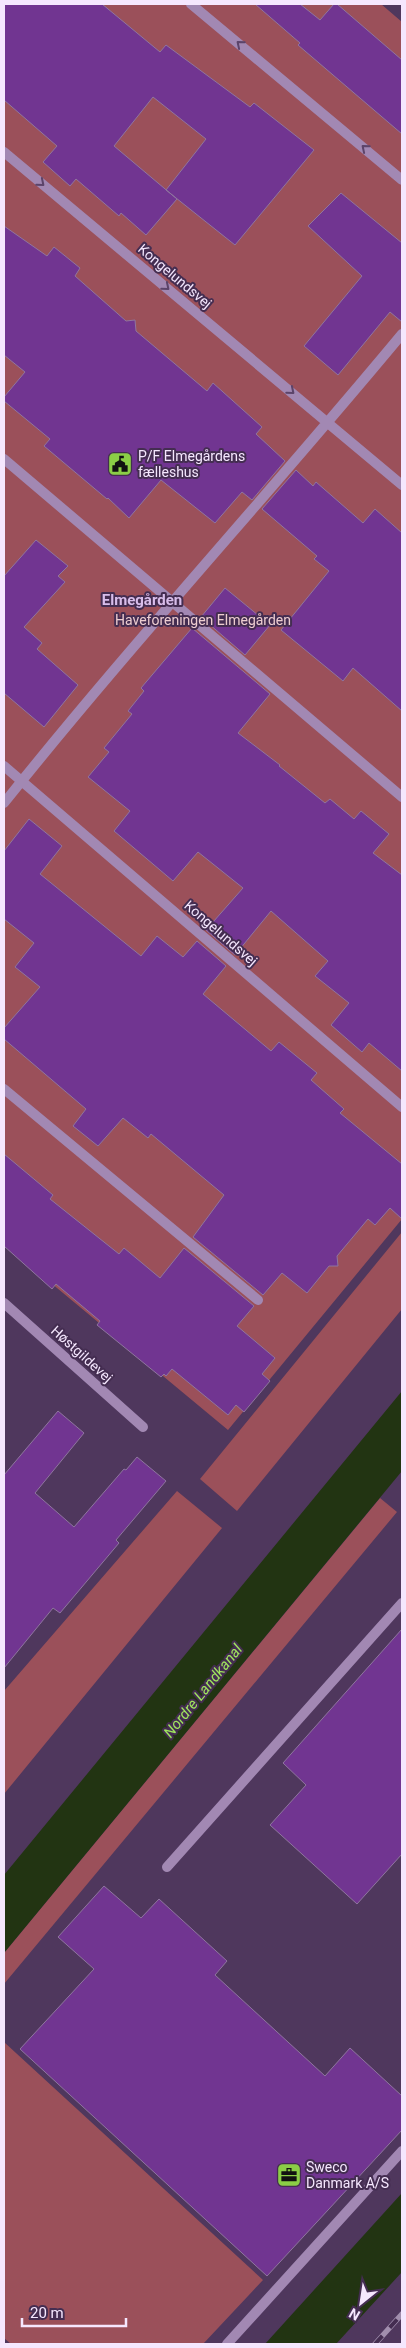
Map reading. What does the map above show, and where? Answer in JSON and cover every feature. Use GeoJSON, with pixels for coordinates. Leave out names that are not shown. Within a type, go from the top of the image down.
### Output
{"type":"FeatureCollection","features":[{"type":"Feature","properties":{"kind":"street"},"geometry":{"type":"LineString","coordinates":[[192,4],[402,180]]}},
{"type":"Feature","properties":{"kind":"street","name":"Kongelundsvej"},"geometry":{"type":"LineString","coordinates":[[4,152],[402,485]]}},
{"type":"Feature","properties":{"kind":"street"},"geometry":{"type":"LineString","coordinates":[[4,803],[173,601],[329,422],[402,334]]}},
{"type":"Feature","properties":{"kind":"street"},"geometry":{"type":"LineString","coordinates":[[4,460],[173,601],[402,797]]}},
{"type":"Feature","properties":{"kind":"street","name":"Kongelundsvej"},"geometry":{"type":"LineString","coordinates":[[4,766],[402,1107]]}},
{"type":"Feature","properties":{"kind":"street"},"geometry":{"type":"LineString","coordinates":[[4,1089],[258,1300]]}},
{"type":"Feature","properties":{"kind":"street","name":"Høstgildevej"},"geometry":{"type":"LineString","coordinates":[[4,1303],[142,1427]]}},
{"type":"Feature","properties":{"kind":"street"},"geometry":{"type":"LineString","coordinates":[[167,1867],[402,1603]]}},
{"type":"Feature","properties":{"kind":"street"},"geometry":{"type":"LineString","coordinates":[[227,2344],[402,2151]]}},
{"type":"Feature","properties":{"kind":"green space","name":"Haveforeningen Elmegården"},"geometry":{"type":"Polygon","coordinates":[[[4,4],[381,4],[402,22],[402,1219],[228,1430],[4,1244],[4,4]]]}},
{"type":"Feature","properties":{"kind":"green space"},"geometry":{"type":"Polygon","coordinates":[[[402,1232],[402,1309],[237,1511],[200,1479],[402,1232]]]}},
{"type":"Feature","properties":{"kind":"green space"},"geometry":{"type":"Polygon","coordinates":[[[177,1491],[222,1528],[4,1794],[4,1691],[177,1491]]]}},
{"type":"Feature","properties":{"kind":"green space"},"geometry":{"type":"Polygon","coordinates":[[[380,1498],[397,1512],[4,1984],[4,1953],[380,1498]]]}},
{"type":"Feature","properties":{"kind":"green space"},"geometry":{"type":"Polygon","coordinates":[[[4,2042],[263,2280],[203,2344],[11,2344],[4,2338],[4,2042]]]}},
{"type":"Feature","properties":{"kind":"water","name":"Nordre Landkanal"},"geometry":{"type":"Polygon","coordinates":[[[402,1391],[402,1471],[4,1953],[4,1875],[402,1391]]]}},
{"type":"Feature","properties":{"kind":"water"},"geometry":{"type":"Polygon","coordinates":[[[402,2193],[402,2272],[336,2344],[265,2344],[402,2193]]]}},
{"type":"Feature","properties":{"kind":"building"},"geometry":{"type":"Polygon","coordinates":[[[4,4],[102,4],[160,52],[166,45],[250,107],[254,103],[314,150],[235,245],[172,195],[177,199],[146,235],[121,213],[119,216],[76,179],[70,186],[43,162],[57,146],[4,100],[4,4]],[[153,97],[114,146],[166,190],[206,139],[153,97]]]}},
{"type":"Feature","properties":{"kind":"building"},"geometry":{"type":"Polygon","coordinates":[[[255,4],[300,4],[320,20],[334,4],[337,4],[402,60],[402,134],[298,45],[300,43],[255,4]]]}},
{"type":"Feature","properties":{"kind":"building"},"geometry":{"type":"Polygon","coordinates":[[[341,193],[402,243],[402,322],[390,312],[338,375],[304,346],[362,276],[308,226],[341,193]]]}},
{"type":"Feature","properties":{"kind":"building"},"geometry":{"type":"Polygon","coordinates":[[[4,226],[47,256],[54,247],[80,268],[75,276],[126,321],[135,320],[136,331],[207,391],[213,383],[262,427],[256,434],[285,461],[252,500],[242,492],[215,523],[161,480],[129,518],[108,498],[44,446],[50,439],[4,401],[4,397],[25,372],[4,355],[4,226]]]}},
{"type":"Feature","properties":{"kind":"building"},"geometry":{"type":"Polygon","coordinates":[[[296,470],[313,486],[316,482],[363,523],[375,509],[402,533],[402,711],[353,668],[343,681],[281,630],[329,571],[314,559],[317,556],[262,509],[296,470]]]}},
{"type":"Feature","properties":{"kind":"building"},"geometry":{"type":"Polygon","coordinates":[[[36,540],[68,566],[58,576],[65,582],[24,627],[42,643],[37,649],[78,685],[44,727],[4,693],[4,576],[36,540]]]}},
{"type":"Feature","properties":{"kind":"building"},"geometry":{"type":"Polygon","coordinates":[[[225,588],[270,625],[245,655],[201,617],[225,588]]]}},
{"type":"Feature","properties":{"kind":"building"},"geometry":{"type":"Polygon","coordinates":[[[192,628],[270,694],[238,733],[325,803],[330,799],[354,819],[361,811],[389,834],[373,853],[402,875],[402,1071],[369,1043],[362,1052],[331,1025],[349,1003],[315,976],[328,961],[271,911],[235,955],[206,930],[243,888],[198,852],[173,881],[114,831],[130,811],[88,777],[109,752],[104,748],[132,714],[128,711],[144,691],[141,688],[192,628]]]}},
{"type":"Feature","properties":{"kind":"building"},"geometry":{"type":"Polygon","coordinates":[[[29,819],[62,846],[40,874],[141,956],[157,936],[183,957],[197,941],[226,966],[203,994],[271,1051],[279,1042],[317,1073],[311,1080],[344,1109],[340,1113],[402,1164],[402,1219],[390,1208],[375,1225],[368,1219],[337,1256],[338,1266],[329,1266],[307,1293],[282,1273],[263,1295],[193,1237],[224,1195],[151,1134],[148,1138],[123,1118],[98,1146],[73,1126],[86,1109],[4,1039],[4,1028],[40,987],[15,967],[34,943],[4,919],[4,851],[29,819]]]}},
{"type":"Feature","properties":{"kind":"building"},"geometry":{"type":"Polygon","coordinates":[[[4,1154],[53,1195],[50,1199],[119,1254],[124,1248],[160,1278],[184,1248],[254,1306],[237,1326],[275,1358],[262,1374],[270,1381],[244,1412],[236,1405],[228,1415],[172,1369],[166,1376],[164,1374],[161,1377],[97,1325],[100,1321],[56,1284],[52,1289],[4,1246],[4,1154]]]}},
{"type":"Feature","properties":{"kind":"building"},"geometry":{"type":"Polygon","coordinates":[[[58,1411],[84,1433],[35,1493],[74,1527],[124,1469],[126,1470],[137,1457],[166,1481],[116,1540],[119,1543],[60,1613],[53,1608],[4,1668],[4,1475],[58,1411]]]}},
{"type":"Feature","properties":{"kind":"building"},"geometry":{"type":"Polygon","coordinates":[[[402,1629],[402,1854],[357,1904],[270,1825],[306,1785],[283,1763],[402,1629]]]}},
{"type":"Feature","properties":{"kind":"building"},"geometry":{"type":"Polygon","coordinates":[[[104,1886],[141,1918],[159,1899],[227,1961],[215,1975],[325,2076],[350,2048],[402,2096],[402,2130],[267,2276],[20,2049],[94,1969],[58,1937],[104,1886]]]}},
{"type":"Feature","properties":{"kind":"railway"},"geometry":{"type":"LineString","coordinates":[[375,2344],[402,2314]]}},
{"type":"Feature","properties":{"kind":"place","name":"P/F Elmegårdens fælleshus"},"geometry":{"type":"Point","coordinates":[120,464]}},
{"type":"Feature","properties":{"kind":"place","name":"Sweco Danmark A/S"},"geometry":{"type":"Point","coordinates":[289,2175]}},
{"type":"Feature","properties":{"kind":"district","name":"Elmegården"},"geometry":{"type":"Point","coordinates":[142,600]}}]}
